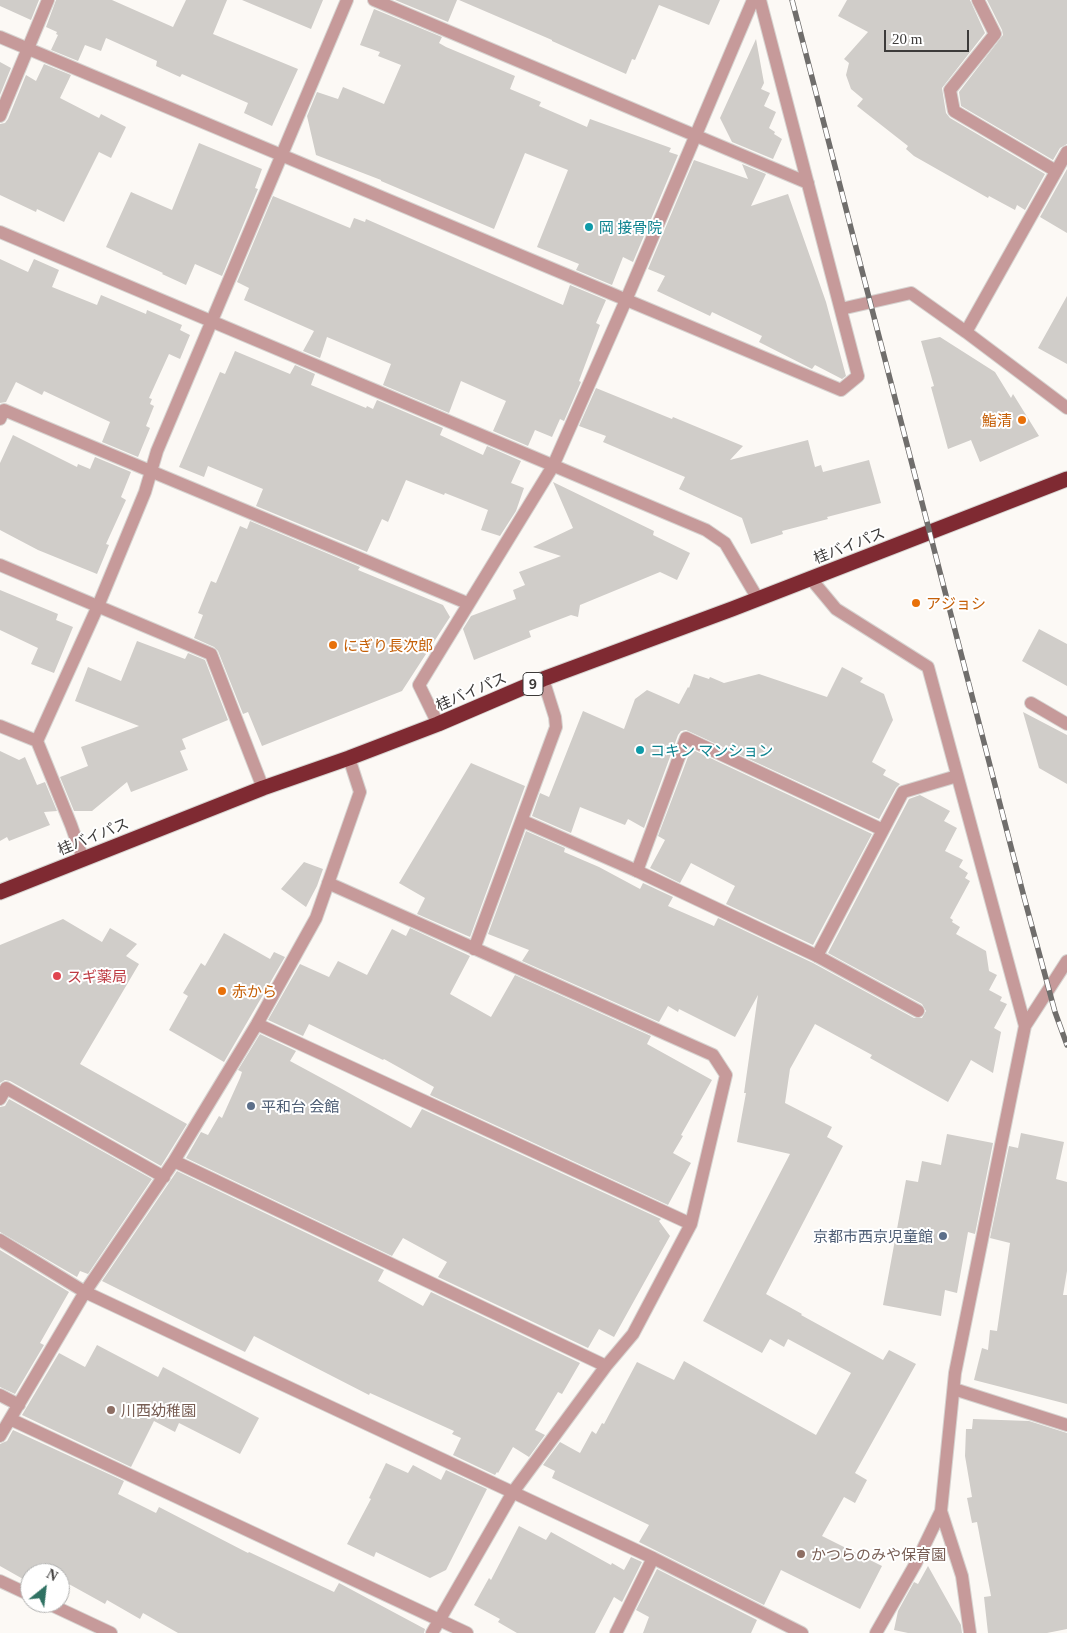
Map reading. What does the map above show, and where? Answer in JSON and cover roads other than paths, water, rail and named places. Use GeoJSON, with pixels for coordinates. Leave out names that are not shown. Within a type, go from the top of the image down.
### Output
{"type":"FeatureCollection","features":[{"type":"Feature","properties":{"kind":"highway","name":"桂バイパス"},"geometry":{"type":"LineString","coordinates":[[0,892],[263,788],[438,724],[543,679],[811,579],[1067,479]]}},
{"type":"Feature","properties":{"kind":"street"},"geometry":{"type":"LineString","coordinates":[[0,116],[48,0]]}},
{"type":"Feature","properties":{"kind":"street"},"geometry":{"type":"LineString","coordinates":[[37,741],[98,606],[146,492],[157,451],[347,0]]}},
{"type":"Feature","properties":{"kind":"street"},"geometry":{"type":"LineString","coordinates":[[374,0],[808,182]]}},
{"type":"Feature","properties":{"kind":"street"},"geometry":{"type":"LineString","coordinates":[[438,724],[419,685],[553,466],[626,300],[753,0]]}},
{"type":"Feature","properties":{"kind":"street"},"geometry":{"type":"LineString","coordinates":[[0,37],[841,390],[858,376],[760,0]]}},
{"type":"Feature","properties":{"kind":"street"},"geometry":{"type":"LineString","coordinates":[[966,332],[1063,161],[954,111],[950,90],[995,34],[978,0]]}},
{"type":"Feature","properties":{"kind":"street"},"geometry":{"type":"LineString","coordinates":[[0,232],[706,530],[725,543],[758,599]]}},
{"type":"Feature","properties":{"kind":"street"},"geometry":{"type":"LineString","coordinates":[[841,309],[911,293],[1067,408]]}},
{"type":"Feature","properties":{"kind":"street"},"geometry":{"type":"LineString","coordinates":[[0,419],[4,410],[468,604]]}},
{"type":"Feature","properties":{"kind":"street"},"geometry":{"type":"LineString","coordinates":[[0,565],[211,654],[263,788]]}},
{"type":"Feature","properties":{"kind":"street"},"geometry":{"type":"LineString","coordinates":[[811,579],[836,608],[928,667],[1025,1026]]}},
{"type":"Feature","properties":{"kind":"street"},"geometry":{"type":"LineString","coordinates":[[474,949],[556,727],[555,717],[543,679]]}},
{"type":"Feature","properties":{"kind":"street"},"geometry":{"type":"LineString","coordinates":[[1031,703],[1067,724]]}},
{"type":"Feature","properties":{"kind":"street"},"geometry":{"type":"LineString","coordinates":[[0,726],[37,741],[83,858]]}},
{"type":"Feature","properties":{"kind":"street"},"geometry":{"type":"LineString","coordinates":[[637,871],[686,738],[883,830]]}},
{"type":"Feature","properties":{"kind":"street"},"geometry":{"type":"LineString","coordinates":[[0,1436],[85,1292],[174,1161],[257,1024],[316,918],[360,792],[349,758]]}},
{"type":"Feature","properties":{"kind":"street"},"geometry":{"type":"LineString","coordinates":[[817,956],[903,792],[957,776]]}},
{"type":"Feature","properties":{"kind":"street"},"geometry":{"type":"LineString","coordinates":[[522,821],[637,871],[817,956],[918,1011]]}},
{"type":"Feature","properties":{"kind":"street"},"geometry":{"type":"LineString","coordinates":[[328,883],[713,1055],[726,1075],[691,1224],[633,1334],[606,1366],[513,1492],[432,1633]]}},
{"type":"Feature","properties":{"kind":"street"},"geometry":{"type":"LineString","coordinates":[[876,1633],[916,1563],[942,1511],[955,1373],[1025,1026],[1067,961]]}},
{"type":"Feature","properties":{"kind":"street"},"geometry":{"type":"LineString","coordinates":[[257,1024],[691,1224]]}},
{"type":"Feature","properties":{"kind":"street"},"geometry":{"type":"LineString","coordinates":[[0,1099],[6,1088],[164,1177]]}},
{"type":"Feature","properties":{"kind":"street"},"geometry":{"type":"LineString","coordinates":[[174,1161],[606,1366]]}},
{"type":"Feature","properties":{"kind":"street"},"geometry":{"type":"LineString","coordinates":[[0,1240],[85,1292],[653,1558],[802,1633]]}},
{"type":"Feature","properties":{"kind":"street"},"geometry":{"type":"LineString","coordinates":[[954,1390],[1067,1425]]}},
{"type":"Feature","properties":{"kind":"street"},"geometry":{"type":"LineString","coordinates":[[0,1395],[18,1405]]}},
{"type":"Feature","properties":{"kind":"street"},"geometry":{"type":"LineString","coordinates":[[10,1419],[467,1633]]}},
{"type":"Feature","properties":{"kind":"street"},"geometry":{"type":"LineString","coordinates":[[942,1511],[962,1576],[970,1633]]}},
{"type":"Feature","properties":{"kind":"street"},"geometry":{"type":"LineString","coordinates":[[616,1633],[653,1558]]}},
{"type":"Feature","properties":{"kind":"street"},"geometry":{"type":"LineString","coordinates":[[0,1581],[20,1590]]}},
{"type":"Feature","properties":{"kind":"street"},"geometry":{"type":"LineString","coordinates":[[68,1613],[111,1633]]}},
{"type":"Feature","properties":{"kind":"railway"},"geometry":{"type":"LineString","coordinates":[[792,0],[1024,897],[1055,1012],[1067,1045]]}},
{"type":"Feature","properties":{"kind":"place","name":"岡 接骨院"},"geometry":{"type":"Point","coordinates":[589,227]}},
{"type":"Feature","properties":{"kind":"place","name":"鮨清"},"geometry":{"type":"Point","coordinates":[1022,420]}},
{"type":"Feature","properties":{"kind":"place","name":"アジョシ"},"geometry":{"type":"Point","coordinates":[916,603]}},
{"type":"Feature","properties":{"kind":"place","name":"にぎり長次郎"},"geometry":{"type":"Point","coordinates":[333,645]}},
{"type":"Feature","properties":{"kind":"place","name":"コキン マンション"},"geometry":{"type":"Point","coordinates":[640,750]}},
{"type":"Feature","properties":{"kind":"place","name":"スギ薬局"},"geometry":{"type":"Point","coordinates":[57,976]}},
{"type":"Feature","properties":{"kind":"place","name":"赤から"},"geometry":{"type":"Point","coordinates":[222,991]}},
{"type":"Feature","properties":{"kind":"place","name":"平和台 会館"},"geometry":{"type":"Point","coordinates":[251,1106]}},
{"type":"Feature","properties":{"kind":"place","name":"京都市西京児童館"},"geometry":{"type":"Point","coordinates":[943,1236]}},
{"type":"Feature","properties":{"kind":"place","name":"川西幼稚園"},"geometry":{"type":"Point","coordinates":[111,1410]}},
{"type":"Feature","properties":{"kind":"place","name":"かつらのみや保育園"},"geometry":{"type":"Point","coordinates":[801,1554]}}]}
